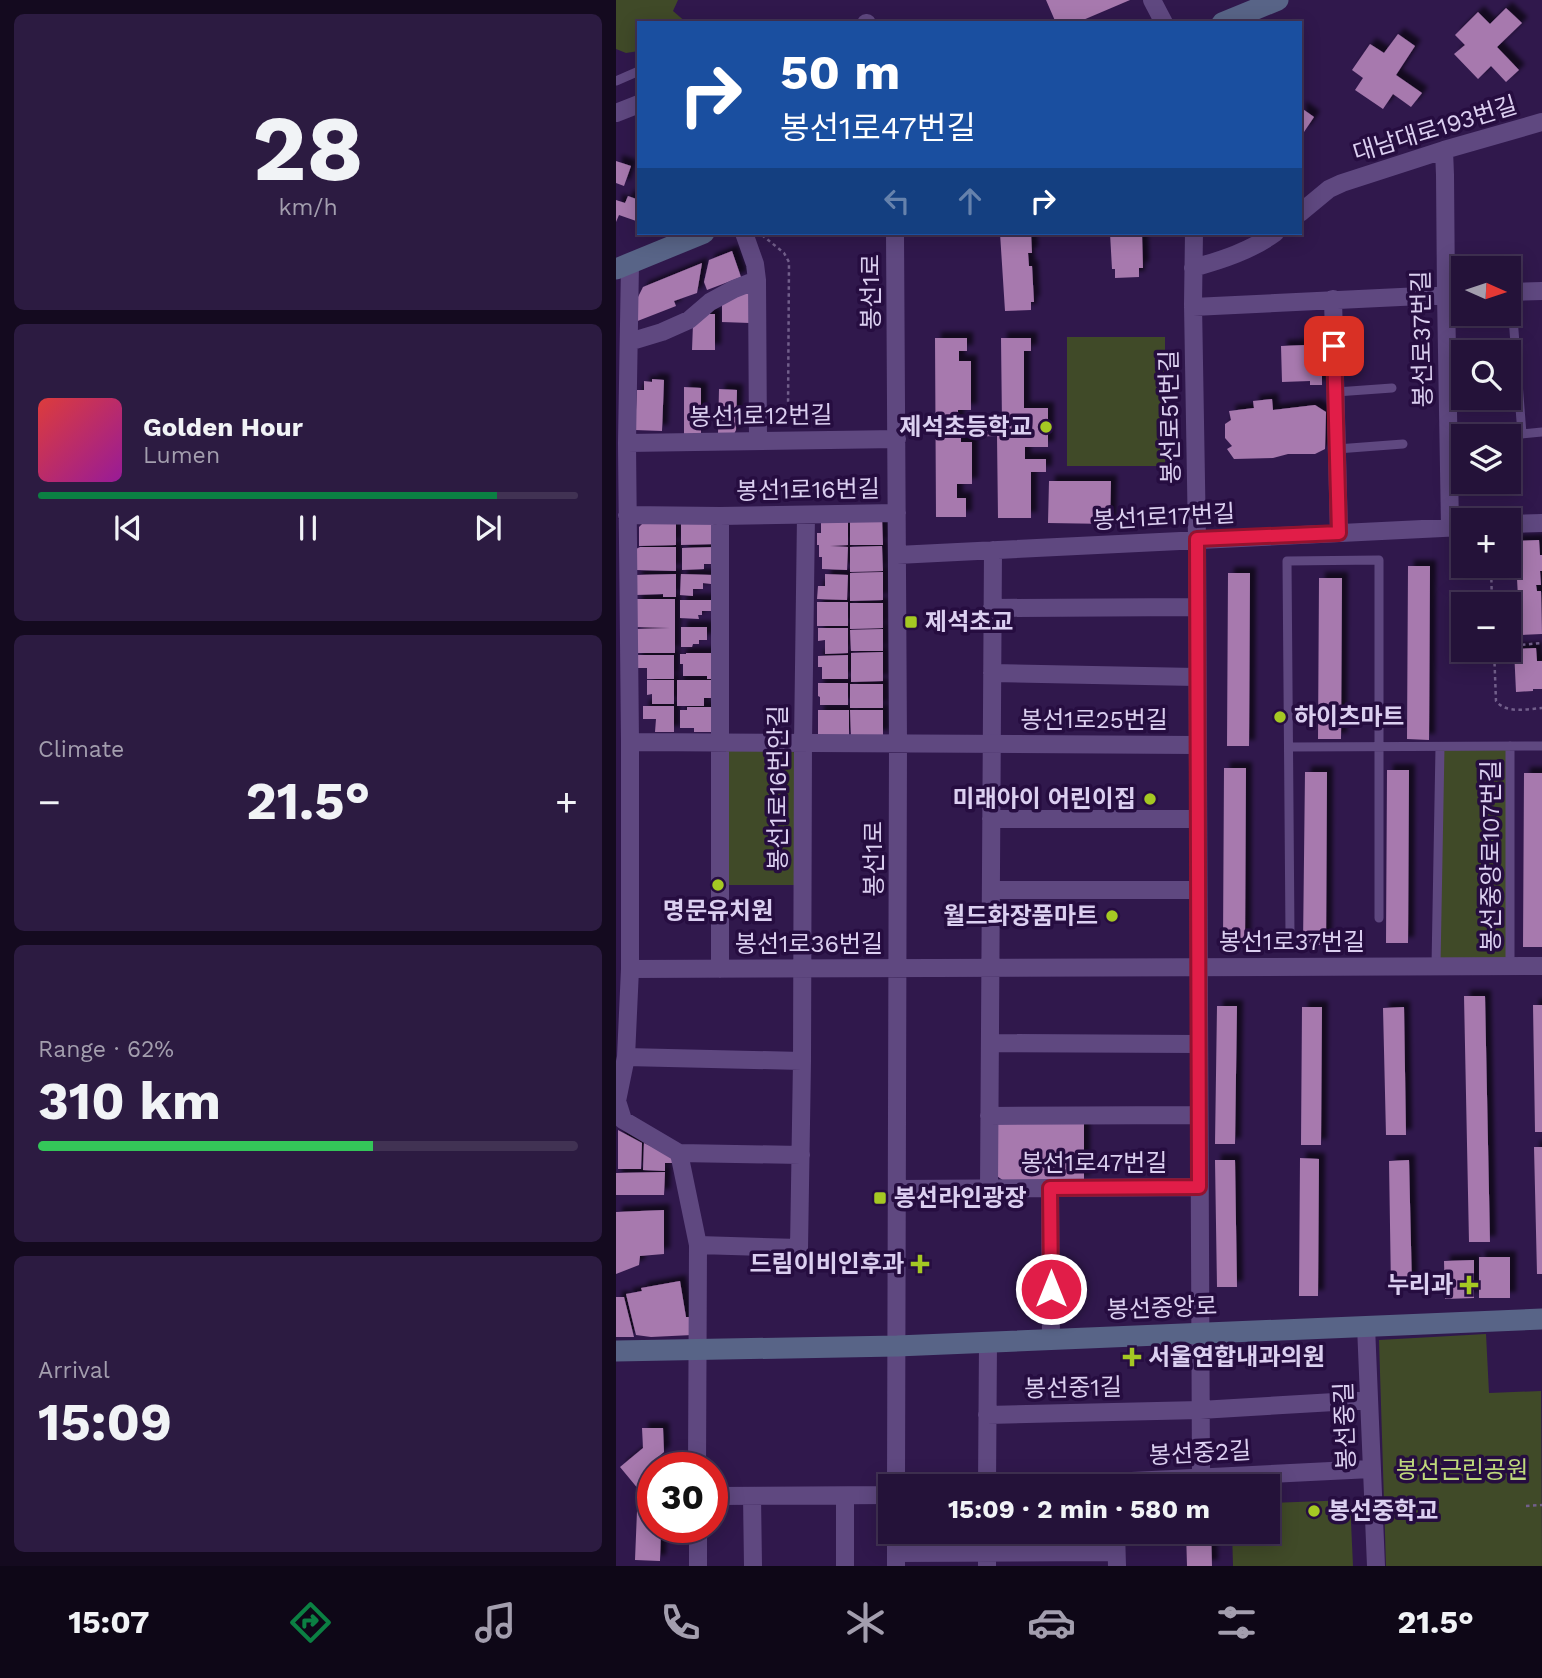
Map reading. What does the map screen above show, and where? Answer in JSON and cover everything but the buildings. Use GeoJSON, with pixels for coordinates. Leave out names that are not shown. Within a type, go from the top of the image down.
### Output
{"type":"FeatureCollection","features":[{"type":"Feature","properties":{"kind":"street"},"geometry":{"type":"LineString","coordinates":[[1152,0],[1163,21]]}},
{"type":"Feature","properties":{"kind":"street"},"geometry":{"type":"LineString","coordinates":[[1227,21],[1278,0]]}},
{"type":"Feature","properties":{"kind":"street"},"geometry":{"type":"LineString","coordinates":[[616,113],[637,105]]}},
{"type":"Feature","properties":{"kind":"street","name":"대남대로193번길"},"geometry":{"type":"LineString","coordinates":[[1302,211],[1322,194],[1342,183],[1542,122]]}},
{"type":"Feature","properties":{"kind":"street","name":"봉선로37번길"},"geometry":{"type":"LineString","coordinates":[[1444,150],[1451,256]]}},
{"type":"Feature","properties":{"kind":"street"},"geometry":{"type":"LineString","coordinates":[[699,235],[623,266],[621,445],[627,515],[630,742],[623,900],[630,969],[626,1056],[617,1101],[623,1120],[679,1153],[801,1155]]}},
{"type":"Feature","properties":{"kind":"street"},"geometry":{"type":"LineString","coordinates":[[745,235],[755,264],[757,280],[758,441]]}},
{"type":"Feature","properties":{"kind":"street","name":"봉선1로"},"geometry":{"type":"LineString","coordinates":[[895,235],[898,743],[896,1474]]}},
{"type":"Feature","properties":{"kind":"street","name":"봉선로51번길"},"geometry":{"type":"LineString","coordinates":[[1194,235],[1200,1474]]}},
{"type":"Feature","properties":{"kind":"street"},"geometry":{"type":"LineString","coordinates":[[1193,268],[1236,255],[1272,235]]}},
{"type":"Feature","properties":{"kind":"street"},"geometry":{"type":"LineString","coordinates":[[624,335],[662,332],[689,320],[710,302],[757,280]]}},
{"type":"Feature","properties":{"kind":"street"},"geometry":{"type":"LineString","coordinates":[[1521,292],[1542,291]]}},
{"type":"Feature","properties":{"kind":"street"},"geometry":{"type":"LineString","coordinates":[[1193,307],[1451,294]]}},
{"type":"Feature","properties":{"kind":"street"},"geometry":{"type":"LineString","coordinates":[[1333,299],[1339,533]]}},
{"type":"Feature","properties":{"kind":"street","name":"봉선로37번길"},"geometry":{"type":"LineString","coordinates":[[1454,326],[1457,508]]}},
{"type":"Feature","properties":{"kind":"street","name":"봉선1로12번길"},"geometry":{"type":"LineString","coordinates":[[621,445],[897,439]]}},
{"type":"Feature","properties":{"kind":"street","name":"봉선1로16번길"},"geometry":{"type":"LineString","coordinates":[[627,515],[897,513]]}},
{"type":"Feature","properties":{"kind":"street","name":"봉선1로16번안길"},"geometry":{"type":"LineString","coordinates":[[698,1245],[799,1248],[806,514]]}},
{"type":"Feature","properties":{"kind":"street","name":"봉선1로16번길"},"geometry":{"type":"LineString","coordinates":[[720,516],[720,743]]}},
{"type":"Feature","properties":{"kind":"street"},"geometry":{"type":"LineString","coordinates":[[1521,524],[1542,523]]}},
{"type":"Feature","properties":{"kind":"street","name":"봉선1로17번길"},"geometry":{"type":"LineString","coordinates":[[897,555],[1451,527]]}},
{"type":"Feature","properties":{"kind":"street"},"geometry":{"type":"LineString","coordinates":[[993,550],[992,668],[1196,677]]}},
{"type":"Feature","properties":{"kind":"street"},"geometry":{"type":"LineString","coordinates":[[992,608],[1196,607]]}},
{"type":"Feature","properties":{"kind":"street","name":"봉선1로25번길"},"geometry":{"type":"LineString","coordinates":[[991,890],[992,668]]}},
{"type":"Feature","properties":{"kind":"street","name":"봉선1로25번길"},"geometry":{"type":"LineString","coordinates":[[630,742],[1197,745]]}},
{"type":"Feature","properties":{"kind":"street","name":"봉선1로36번길"},"geometry":{"type":"LineString","coordinates":[[720,743],[720,969]]}},
{"type":"Feature","properties":{"kind":"street"},"geometry":{"type":"LineString","coordinates":[[991,818],[1197,819]]}},
{"type":"Feature","properties":{"kind":"street"},"geometry":{"type":"LineString","coordinates":[[1197,890],[991,890],[990,1043],[1198,1044]]}},
{"type":"Feature","properties":{"kind":"street","name":"봉선1로37번길"},"geometry":{"type":"LineString","coordinates":[[898,968],[1542,965]]}},
{"type":"Feature","properties":{"kind":"street","name":"봉선1로36번길"},"geometry":{"type":"LineString","coordinates":[[630,969],[898,968]]}},
{"type":"Feature","properties":{"kind":"street","name":"봉선1로47번길"},"geometry":{"type":"LineString","coordinates":[[989,1188],[990,1043]]}},
{"type":"Feature","properties":{"kind":"street"},"geometry":{"type":"LineString","coordinates":[[626,1056],[802,1061]]}},
{"type":"Feature","properties":{"kind":"street"},"geometry":{"type":"LineString","coordinates":[[989,1116],[1198,1115]]}},
{"type":"Feature","properties":{"kind":"street"},"geometry":{"type":"LineString","coordinates":[[679,1153],[698,1245],[697,1452]]}},
{"type":"Feature","properties":{"kind":"street","name":"봉선1로47번길"},"geometry":{"type":"LineString","coordinates":[[897,1189],[1199,1187]]}},
{"type":"Feature","properties":{"kind":"street"},"geometry":{"type":"LineString","coordinates":[[1050,1188],[1051,1339]]}},
{"type":"Feature","properties":{"kind":"street","name":"봉선중앙로"},"geometry":{"type":"LineString","coordinates":[[616,1351],[897,1346],[1542,1319]]}},
{"type":"Feature","properties":{"kind":"street","name":"봉선중길"},"geometry":{"type":"LineString","coordinates":[[1366,1326],[1376,1566]]}},
{"type":"Feature","properties":{"kind":"street"},"geometry":{"type":"LineString","coordinates":[[987,1474],[988,1342]]}},
{"type":"Feature","properties":{"kind":"street","name":"봉선중1길"},"geometry":{"type":"LineString","coordinates":[[988,1415],[1200,1410],[1368,1400]]}},
{"type":"Feature","properties":{"kind":"street","name":"봉선중2길"},"geometry":{"type":"LineString","coordinates":[[1276,1474],[1371,1469]]}},
{"type":"Feature","properties":{"kind":"street"},"geometry":{"type":"LineString","coordinates":[[728,1496],[878,1495]]}},
{"type":"Feature","properties":{"kind":"street"},"geometry":{"type":"LineString","coordinates":[[752,1496],[752,1566]]}},
{"type":"Feature","properties":{"kind":"street"},"geometry":{"type":"LineString","coordinates":[[845,1496],[845,1566]]}},
{"type":"Feature","properties":{"kind":"street"},"geometry":{"type":"LineString","coordinates":[[698,1543],[698,1566]]}},
{"type":"Feature","properties":{"kind":"street"},"geometry":{"type":"LineString","coordinates":[[896,1560],[1116,1559]]}},
{"type":"Feature","properties":{"kind":"lane"},"geometry":{"type":"LineString","coordinates":[[616,81],[637,73]]}},
{"type":"Feature","properties":{"kind":"lane"},"geometry":{"type":"LineString","coordinates":[[1513,326],[1522,434],[1542,432]]}},
{"type":"Feature","properties":{"kind":"lane"},"geometry":{"type":"LineString","coordinates":[[1336,392],[1392,388]]}},
{"type":"Feature","properties":{"kind":"lane"},"geometry":{"type":"LineString","coordinates":[[1337,449],[1403,444]]}},
{"type":"Feature","properties":{"kind":"lane"},"geometry":{"type":"LineString","coordinates":[[1290,934],[1287,561],[1379,560],[1379,918]]}},
{"type":"Feature","properties":{"kind":"lane","name":"봉선중앙로107번길"},"geometry":{"type":"LineString","coordinates":[[1510,746],[1510,965]]}},
{"type":"Feature","properties":{"kind":"lane"},"geometry":{"type":"LineString","coordinates":[[1289,747],[1542,746]]}},
{"type":"Feature","properties":{"kind":"lane"},"geometry":{"type":"LineString","coordinates":[[1437,965],[1440,747]]}},
{"type":"Feature","properties":{"kind":"path"},"geometry":{"type":"LineString","coordinates":[[761,235],[784,253],[789,262],[788,412]]}},
{"type":"Feature","properties":{"kind":"path"},"geometry":{"type":"LineString","coordinates":[[1521,645],[1542,643]]}},
{"type":"Feature","properties":{"kind":"path"},"geometry":{"type":"LineString","coordinates":[[1494,662],[1498,705],[1506,709],[1542,708]]}},
{"type":"Feature","properties":{"kind":"path"},"geometry":{"type":"LineString","coordinates":[[1526,1506],[1542,1505]]}},
{"type":"Feature","properties":{"kind":"green space"},"geometry":{"type":"Polygon","coordinates":[[[616,0],[678,0],[673,11],[685,21],[637,21],[637,51],[626,53],[616,49],[616,0]]]}},
{"type":"Feature","properties":{"kind":"green space"},"geometry":{"type":"Polygon","coordinates":[[[1067,337],[1165,337],[1165,466],[1067,466],[1067,337]]]}},
{"type":"Feature","properties":{"kind":"green space"},"geometry":{"type":"Polygon","coordinates":[[[1510,746],[1510,965],[1437,958],[1440,747],[1510,746]]]}},
{"type":"Feature","properties":{"kind":"green space"},"geometry":{"type":"Polygon","coordinates":[[[726,748],[790,748],[795,754],[795,885],[725,885],[726,748]]]}},
{"type":"Feature","properties":{"kind":"green space","name":"봉선근린공원"},"geometry":{"type":"Polygon","coordinates":[[[1486,1334],[1489,1393],[1541,1391],[1542,1566],[1386,1566],[1379,1340],[1486,1334]]]}},
{"type":"Feature","properties":{"kind":"green space"},"geometry":{"type":"Polygon","coordinates":[[[1350,1500],[1353,1566],[1233,1566],[1232,1544],[1280,1544],[1280,1503],[1350,1500]]]}},
{"type":"Feature","properties":{"kind":"place","name":"제석초등학교"},"geometry":{"type":"Point","coordinates":[1046,427]}},
{"type":"Feature","properties":{"kind":"place","name":"제석초교"},"geometry":{"type":"Point","coordinates":[911,622]}},
{"type":"Feature","properties":{"kind":"place","name":"하이츠마트"},"geometry":{"type":"Point","coordinates":[1280,717]}},
{"type":"Feature","properties":{"kind":"place","name":"미래아이 어린이집"},"geometry":{"type":"Point","coordinates":[1150,799]}},
{"type":"Feature","properties":{"kind":"place","name":"명문유치원"},"geometry":{"type":"Point","coordinates":[718,885]}},
{"type":"Feature","properties":{"kind":"place","name":"월드화장품마트"},"geometry":{"type":"Point","coordinates":[1112,916]}},
{"type":"Feature","properties":{"kind":"place","name":"봉선라인광장"},"geometry":{"type":"Point","coordinates":[880,1198]}},
{"type":"Feature","properties":{"kind":"place","name":"드림이비인후과"},"geometry":{"type":"Point","coordinates":[920,1264]}},
{"type":"Feature","properties":{"kind":"place","name":"누리과"},"geometry":{"type":"Point","coordinates":[1469,1285]}},
{"type":"Feature","properties":{"kind":"place","name":"서울연합내과의원"},"geometry":{"type":"Point","coordinates":[1132,1357]}},
{"type":"Feature","properties":{"kind":"place","name":"봉선중학교"},"geometry":{"type":"Point","coordinates":[1314,1511]}},
{"type":"Feature","properties":{"kind":"route"},"geometry":{"type":"LineString","coordinates":[[1051,1289],[1050,1188],[1199,1187],[1197,539],[1339,533],[1334,346]]}}]}
